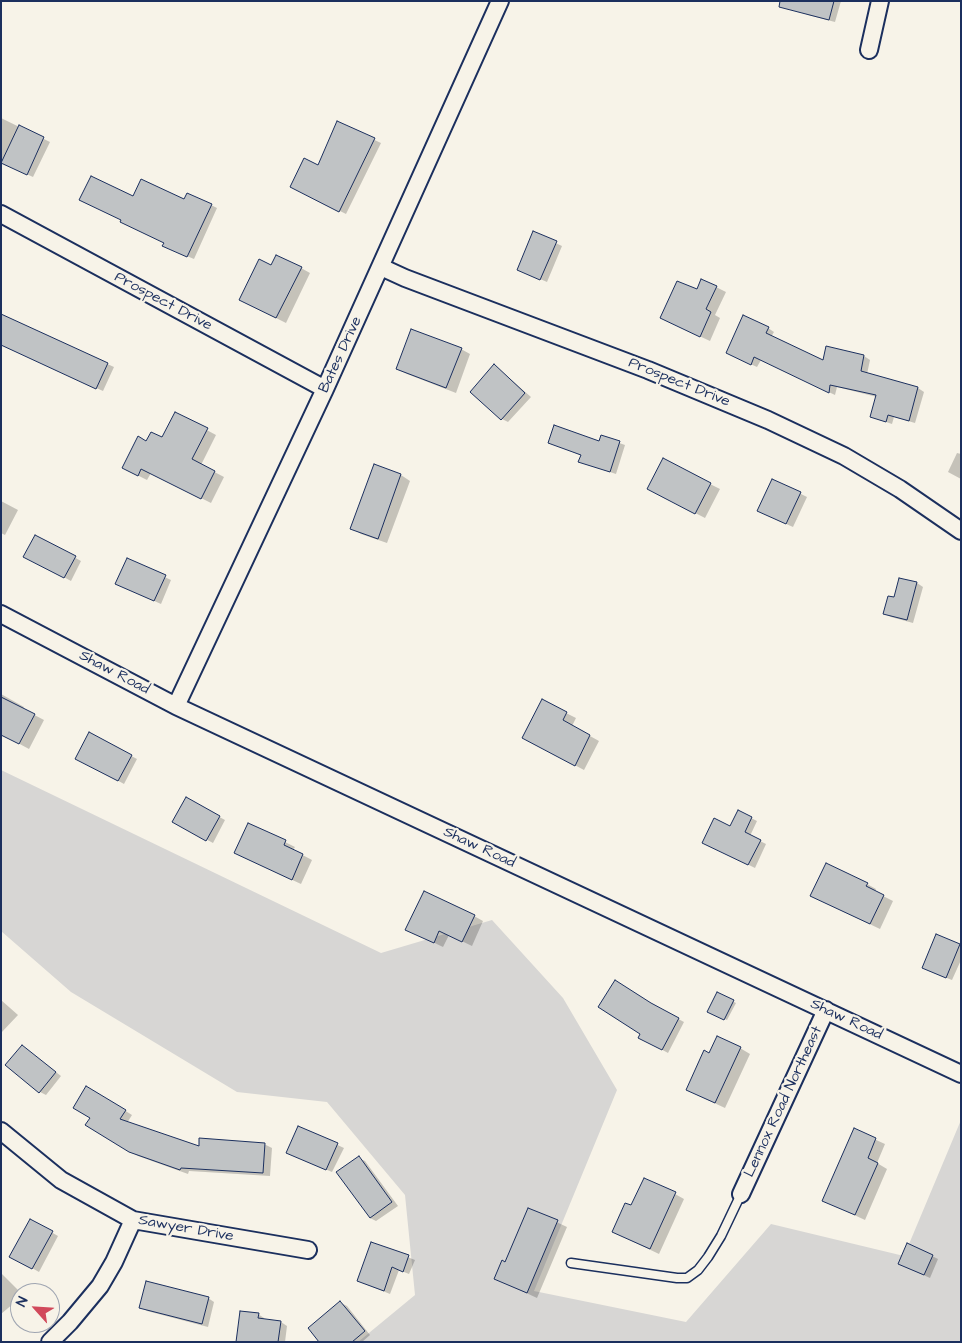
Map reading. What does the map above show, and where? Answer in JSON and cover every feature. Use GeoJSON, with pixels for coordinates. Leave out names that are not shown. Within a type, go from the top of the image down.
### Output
{"type":"FeatureCollection","features":[{"type":"Feature","properties":{"kind":"street","name":"Bates Drive"},"geometry":{"type":"LineString","coordinates":[[176,706],[325,389],[500,1]]}},
{"type":"Feature","properties":{"kind":"street"},"geometry":{"type":"LineString","coordinates":[[869,50],[880,1]]}},
{"type":"Feature","properties":{"kind":"street","name":"Prospect Drive"},"geometry":{"type":"LineString","coordinates":[[1,214],[325,389]]}},
{"type":"Feature","properties":{"kind":"street","name":"Prospect Drive"},"geometry":{"type":"LineString","coordinates":[[381,267],[405,278],[648,370],[768,420],[844,456],[900,489],[961,531]]}},
{"type":"Feature","properties":{"kind":"street","name":"Shaw Road"},"geometry":{"type":"LineString","coordinates":[[1,614],[176,706],[961,1074]]}},
{"type":"Feature","properties":{"kind":"street","name":"Lennox Road Northeast"},"geometry":{"type":"LineString","coordinates":[[742,1194],[826,1010]]}},
{"type":"Feature","properties":{"kind":"street","name":"Sawyer Drive"},"geometry":{"type":"LineString","coordinates":[[1,1131],[61,1180],[133,1220],[308,1250]]}},
{"type":"Feature","properties":{"kind":"street"},"geometry":{"type":"LineString","coordinates":[[50,1342],[70,1322],[100,1286],[114,1262],[133,1220]]}},
{"type":"Feature","properties":{"kind":"lane"},"geometry":{"type":"LineString","coordinates":[[571,1263],[687,1278],[698,1270],[708,1257],[742,1194]]}},
{"type":"Feature","properties":{"kind":"shaded area"},"geometry":{"type":"Polygon","coordinates":[[[1,770],[381,953],[492,920],[563,998],[617,1090],[534,1291],[686,1322],[771,1224],[904,1256],[961,1120],[961,1342],[358,1342],[415,1295],[405,1195],[327,1102],[237,1092],[71,992],[1,931],[1,770]]]}},
{"type":"Feature","properties":{"kind":"building"},"geometry":{"type":"Polygon","coordinates":[[[780,1],[834,1],[829,20],[779,7],[780,1]]]}},
{"type":"Feature","properties":{"kind":"building"},"geometry":{"type":"Polygon","coordinates":[[[337,121],[375,138],[339,212],[290,187],[304,158],[318,165],[337,121]]]}},
{"type":"Feature","properties":{"kind":"building"},"geometry":{"type":"Polygon","coordinates":[[[19,125],[44,137],[27,175],[1,163],[19,125]]]}},
{"type":"Feature","properties":{"kind":"building"},"geometry":{"type":"Polygon","coordinates":[[[91,176],[133,196],[141,179],[184,199],[187,193],[212,204],[187,257],[162,246],[164,243],[79,200],[91,176]]]}},
{"type":"Feature","properties":{"kind":"building"},"geometry":{"type":"Polygon","coordinates":[[[533,231],[557,241],[540,280],[517,270],[533,231]]]}},
{"type":"Feature","properties":{"kind":"building"},"geometry":{"type":"Polygon","coordinates":[[[276,255],[302,267],[276,318],[239,300],[259,259],[271,265],[276,255]]]}},
{"type":"Feature","properties":{"kind":"building"},"geometry":{"type":"Polygon","coordinates":[[[701,279],[717,286],[706,309],[711,312],[700,337],[660,318],[677,281],[697,289],[701,279]]]}},
{"type":"Feature","properties":{"kind":"building"},"geometry":{"type":"Polygon","coordinates":[[[1,314],[108,363],[96,389],[1,345],[1,314]]]}},
{"type":"Feature","properties":{"kind":"building"},"geometry":{"type":"Polygon","coordinates":[[[743,315],[769,327],[766,333],[823,360],[826,346],[864,355],[861,371],[918,387],[909,421],[888,415],[886,422],[870,417],[876,395],[830,385],[829,393],[754,357],[751,365],[726,353],[743,315]]]}},
{"type":"Feature","properties":{"kind":"building"},"geometry":{"type":"Polygon","coordinates":[[[411,329],[462,348],[446,388],[396,369],[411,329]]]}},
{"type":"Feature","properties":{"kind":"building"},"geometry":{"type":"Polygon","coordinates":[[[494,364],[525,393],[501,420],[470,392],[494,364]]]}},
{"type":"Feature","properties":{"kind":"building"},"geometry":{"type":"Polygon","coordinates":[[[175,412],[208,428],[192,459],[215,471],[201,499],[141,469],[138,476],[122,468],[138,436],[146,441],[151,432],[162,437],[175,412]]]}},
{"type":"Feature","properties":{"kind":"building"},"geometry":{"type":"Polygon","coordinates":[[[554,425],[599,441],[601,435],[620,441],[610,472],[578,462],[581,455],[548,443],[554,425]]]}},
{"type":"Feature","properties":{"kind":"building"},"geometry":{"type":"Polygon","coordinates":[[[663,458],[711,483],[695,514],[647,489],[663,458]]]}},
{"type":"Feature","properties":{"kind":"building"},"geometry":{"type":"Polygon","coordinates":[[[374,464],[401,474],[378,539],[350,529],[374,464]]]}},
{"type":"Feature","properties":{"kind":"building"},"geometry":{"type":"Polygon","coordinates":[[[772,479],[801,492],[786,524],[757,511],[772,479]]]}},
{"type":"Feature","properties":{"kind":"building"},"geometry":{"type":"Polygon","coordinates":[[[35,535],[76,556],[64,578],[23,557],[35,535]]]}},
{"type":"Feature","properties":{"kind":"building"},"geometry":{"type":"Polygon","coordinates":[[[127,558],[166,575],[154,601],[115,584],[127,558]]]}},
{"type":"Feature","properties":{"kind":"building"},"geometry":{"type":"Polygon","coordinates":[[[899,578],[917,582],[907,620],[883,614],[888,596],[894,597],[899,578]]]}},
{"type":"Feature","properties":{"kind":"building"},"geometry":{"type":"Polygon","coordinates":[[[1,697],[35,714],[19,744],[1,735],[1,697]]]}},
{"type":"Feature","properties":{"kind":"building"},"geometry":{"type":"Polygon","coordinates":[[[542,699],[567,712],[563,720],[590,735],[575,766],[522,738],[542,699]]]}},
{"type":"Feature","properties":{"kind":"building"},"geometry":{"type":"Polygon","coordinates":[[[89,732],[132,755],[118,781],[75,759],[89,732]]]}},
{"type":"Feature","properties":{"kind":"building"},"geometry":{"type":"Polygon","coordinates":[[[186,797],[220,816],[206,841],[172,822],[186,797]]]}},
{"type":"Feature","properties":{"kind":"building"},"geometry":{"type":"Polygon","coordinates":[[[738,810],[752,817],[745,832],[761,840],[748,865],[702,843],[714,818],[730,826],[738,810]]]}},
{"type":"Feature","properties":{"kind":"building"},"geometry":{"type":"Polygon","coordinates":[[[248,823],[286,840],[284,845],[303,854],[292,880],[234,853],[248,823]]]}},
{"type":"Feature","properties":{"kind":"building"},"geometry":{"type":"Polygon","coordinates":[[[826,863],[868,883],[866,886],[884,895],[870,924],[810,896],[826,863]]]}},
{"type":"Feature","properties":{"kind":"building"},"geometry":{"type":"Polygon","coordinates":[[[424,891],[475,915],[462,942],[439,931],[434,943],[405,930],[424,891]]]}},
{"type":"Feature","properties":{"kind":"building"},"geometry":{"type":"Polygon","coordinates":[[[936,934],[960,944],[946,978],[922,968],[936,934]]]}},
{"type":"Feature","properties":{"kind":"building"},"geometry":{"type":"Polygon","coordinates":[[[615,980],[679,1018],[662,1050],[638,1038],[640,1034],[598,1007],[615,980]]]}},
{"type":"Feature","properties":{"kind":"building"},"geometry":{"type":"Polygon","coordinates":[[[717,992],[734,1000],[724,1020],[707,1012],[717,992]]]}},
{"type":"Feature","properties":{"kind":"building"},"geometry":{"type":"Polygon","coordinates":[[[717,1036],[741,1047],[715,1103],[686,1090],[704,1050],[709,1053],[717,1036]]]}},
{"type":"Feature","properties":{"kind":"building"},"geometry":{"type":"Polygon","coordinates":[[[22,1045],[56,1072],[39,1093],[5,1065],[22,1045]]]}},
{"type":"Feature","properties":{"kind":"building"},"geometry":{"type":"Polygon","coordinates":[[[86,1086],[126,1110],[120,1119],[199,1146],[199,1138],[265,1143],[263,1173],[181,1168],[180,1170],[129,1152],[85,1125],[90,1118],[73,1108],[86,1086]]]}},
{"type":"Feature","properties":{"kind":"building"},"geometry":{"type":"Polygon","coordinates":[[[298,1126],[338,1143],[326,1170],[286,1153],[298,1126]]]}},
{"type":"Feature","properties":{"kind":"building"},"geometry":{"type":"Polygon","coordinates":[[[854,1128],[876,1138],[868,1158],[878,1163],[855,1215],[822,1201],[854,1128]]]}},
{"type":"Feature","properties":{"kind":"building"},"geometry":{"type":"Polygon","coordinates":[[[359,1156],[392,1202],[370,1218],[336,1172],[359,1156]]]}},
{"type":"Feature","properties":{"kind":"building"},"geometry":{"type":"Polygon","coordinates":[[[644,1178],[676,1192],[650,1249],[612,1232],[625,1203],[631,1205],[644,1178]]]}},
{"type":"Feature","properties":{"kind":"building"},"geometry":{"type":"Polygon","coordinates":[[[528,1208],[558,1220],[527,1293],[494,1279],[502,1260],[505,1262],[528,1208]]]}},
{"type":"Feature","properties":{"kind":"building"},"geometry":{"type":"Polygon","coordinates":[[[30,1219],[53,1231],[32,1269],[9,1257],[30,1219]]]}},
{"type":"Feature","properties":{"kind":"building"},"geometry":{"type":"Polygon","coordinates":[[[371,1242],[409,1255],[403,1272],[392,1267],[384,1291],[357,1281],[371,1242]]]}},
{"type":"Feature","properties":{"kind":"building"},"geometry":{"type":"Polygon","coordinates":[[[907,1243],[933,1255],[924,1275],[898,1264],[907,1243]]]}},
{"type":"Feature","properties":{"kind":"building"},"geometry":{"type":"Polygon","coordinates":[[[146,1281],[209,1297],[202,1324],[139,1308],[146,1281]]]}},
{"type":"Feature","properties":{"kind":"building"},"geometry":{"type":"Polygon","coordinates":[[[340,1301],[365,1331],[352,1342],[319,1342],[308,1328],[340,1301]]]}},
{"type":"Feature","properties":{"kind":"building"},"geometry":{"type":"Polygon","coordinates":[[[240,1311],[259,1313],[258,1318],[281,1321],[278,1342],[236,1342],[240,1311]]]}}]}
